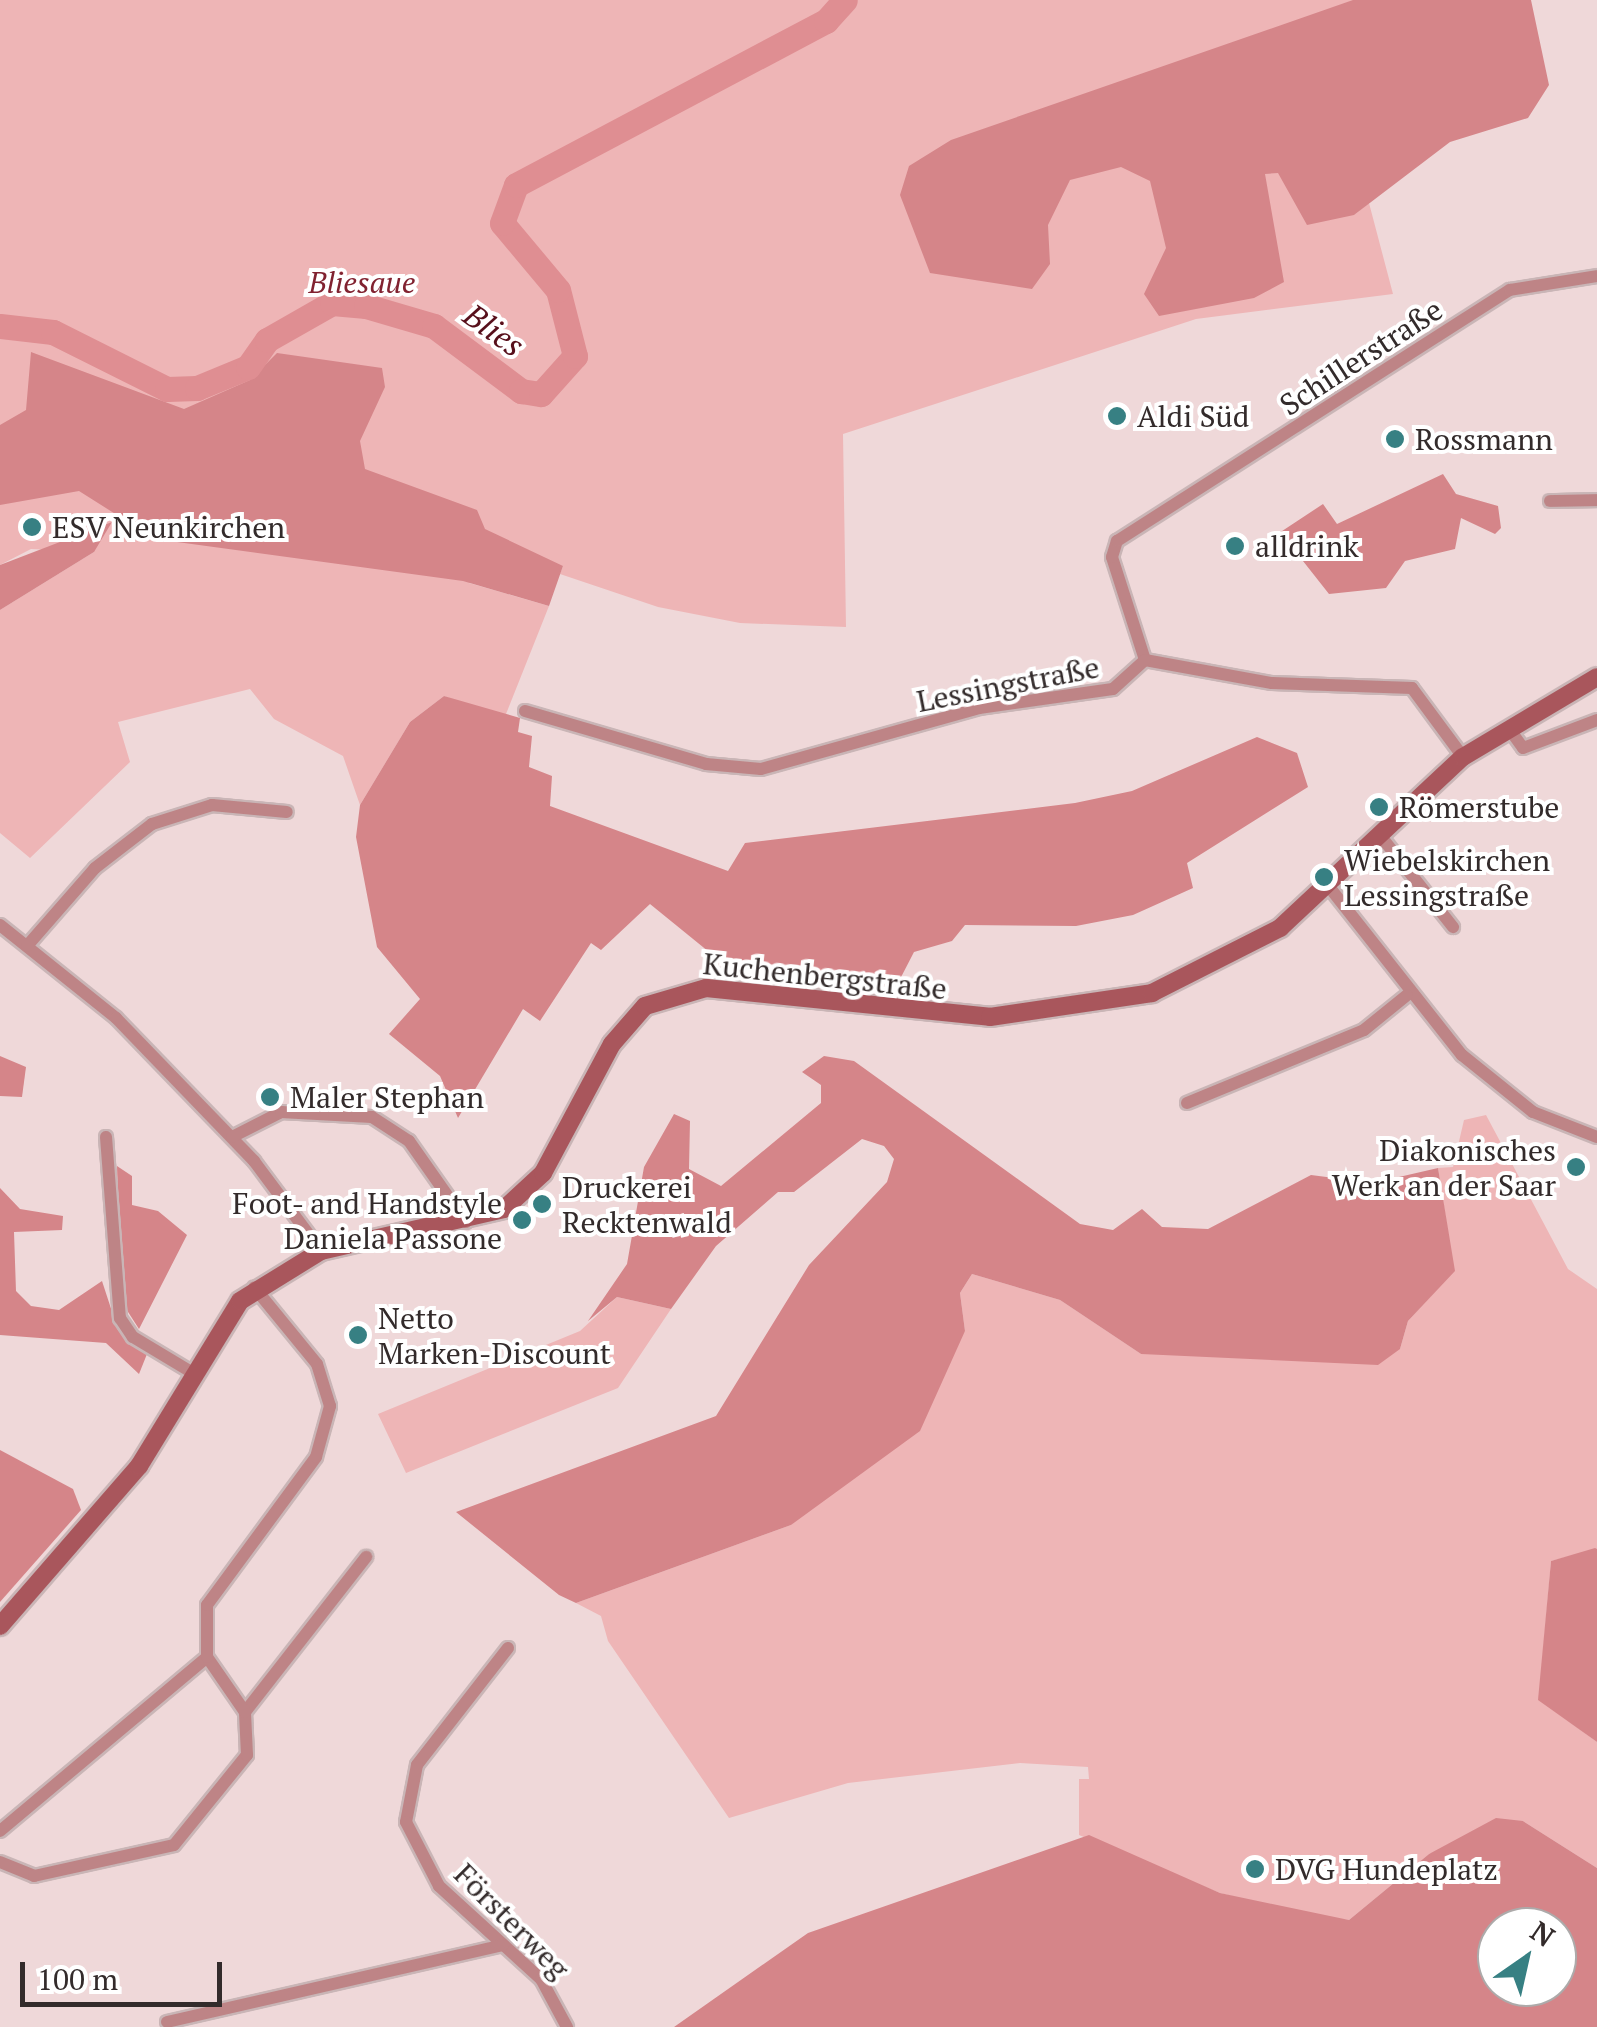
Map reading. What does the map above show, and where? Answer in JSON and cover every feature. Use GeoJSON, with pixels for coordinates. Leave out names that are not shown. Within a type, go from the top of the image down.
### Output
{"type":"FeatureCollection","features":[{"type":"Feature","properties":{"kind":"main road","name":"Kuchenbergstraße"},"geometry":{"type":"LineString","coordinates":[[0,1626],[139,1466],[194,1373],[254,1287],[321,1252],[466,1224],[533,1186],[622,1030],[672,993],[739,990],[954,1018],[1080,1007],[1206,970],[1330,888],[1379,834],[1463,758],[1597,677]]}},
{"type":"Feature","properties":{"kind":"street","name":"Schillerstraße"},"geometry":{"type":"LineString","coordinates":[[1145,660],[1112,557],[1118,541],[1510,290],[1597,276]]}},
{"type":"Feature","properties":{"kind":"street"},"geometry":{"type":"LineString","coordinates":[[1550,502],[1597,500]]}},
{"type":"Feature","properties":{"kind":"street","name":"Lessingstraße"},"geometry":{"type":"LineString","coordinates":[[525,711],[706,764],[762,769],[979,708],[1114,689],[1145,660]]}},
{"type":"Feature","properties":{"kind":"street"},"geometry":{"type":"LineString","coordinates":[[1145,660],[1272,684],[1412,688],[1463,758]]}},
{"type":"Feature","properties":{"kind":"street"},"geometry":{"type":"LineString","coordinates":[[1510,730],[1523,748],[1597,720]]}},
{"type":"Feature","properties":{"kind":"street"},"geometry":{"type":"LineString","coordinates":[[27,946],[95,868],[152,824],[212,806],[287,812]]}},
{"type":"Feature","properties":{"kind":"street"},"geometry":{"type":"LineString","coordinates":[[1379,834],[1453,927]]}},
{"type":"Feature","properties":{"kind":"street"},"geometry":{"type":"LineString","coordinates":[[1330,888],[1407,995],[1520,1103],[1597,1137]]}},
{"type":"Feature","properties":{"kind":"street"},"geometry":{"type":"LineString","coordinates":[[0,925],[116,1018],[232,1137],[321,1252]]}},
{"type":"Feature","properties":{"kind":"street"},"geometry":{"type":"LineString","coordinates":[[1188,1103],[1364,1030],[1407,995]]}},
{"type":"Feature","properties":{"kind":"street"},"geometry":{"type":"LineString","coordinates":[[232,1137],[281,1112],[372,1117],[408,1141],[456,1196],[466,1224]]}},
{"type":"Feature","properties":{"kind":"street"},"geometry":{"type":"LineString","coordinates":[[106,1138],[120,1318],[134,1338],[194,1373]]}},
{"type":"Feature","properties":{"kind":"street"},"geometry":{"type":"LineString","coordinates":[[0,1862],[48,1875],[184,1839],[248,1755],[245,1712],[207,1658],[212,1592],[300,1479],[327,1432],[328,1394],[308,1350],[254,1287]]}},
{"type":"Feature","properties":{"kind":"street"},"geometry":{"type":"LineString","coordinates":[[245,1712],[366,1557]]}},
{"type":"Feature","properties":{"kind":"street","name":"Försterweg"},"geometry":{"type":"LineString","coordinates":[[508,1648],[418,1765],[406,1807],[426,1868],[541,1979],[567,2027]]}},
{"type":"Feature","properties":{"kind":"street"},"geometry":{"type":"LineString","coordinates":[[0,1831],[207,1658]]}},
{"type":"Feature","properties":{"kind":"street"},"geometry":{"type":"LineString","coordinates":[[167,2022],[502,1945]]}},
{"type":"Feature","properties":{"kind":"green space","name":"Bliesaue"},"geometry":{"type":"Polygon","coordinates":[[[0,0],[1514,0],[1354,215],[1369,203],[1393,294],[1196,319],[843,434],[846,627],[740,623],[658,607],[560,574],[563,566],[469,583],[549,606],[504,719],[444,696],[410,722],[360,805],[343,756],[274,719],[250,689],[118,722],[130,762],[30,858],[0,833],[0,610],[94,552],[31,549],[0,565],[0,0]],[[1271,219],[1150,281],[1272,233],[1271,219]]]}},
{"type":"Feature","properties":{"kind":"green space"},"geometry":{"type":"Polygon","coordinates":[[[1486,1115],[1568,1269],[1597,1289],[1597,1549],[1551,1561],[1539,1699],[1597,1742],[1597,1868],[1523,1821],[1429,1854],[1349,1920],[1306,1915],[1220,1893],[1079,1835],[1079,1779],[1089,1779],[1088,1767],[1020,1763],[848,1783],[729,1818],[608,1641],[601,1616],[576,1603],[791,1525],[965,1331],[960,1293],[972,1274],[1060,1300],[1141,1354],[1400,1349],[1408,1321],[1454,1271],[1438,1168],[1453,1167],[1464,1120],[1486,1115]]]}},
{"type":"Feature","properties":{"kind":"green space"},"geometry":{"type":"Polygon","coordinates":[[[617,1297],[671,1309],[618,1388],[406,1473],[378,1414],[580,1331],[617,1297]]]}},
{"type":"Feature","properties":{"kind":"shaded area"},"geometry":{"type":"Polygon","coordinates":[[[1353,0],[1531,0],[1549,85],[1528,118],[1450,142],[1354,215],[1307,225],[1278,173],[1265,174],[1284,282],[1254,298],[1159,316],[1144,294],[1166,248],[1150,181],[1121,167],[1070,180],[1048,225],[1050,264],[1032,289],[930,273],[900,195],[909,166],[951,140],[1353,0]]]}},
{"type":"Feature","properties":{"kind":"shaded area"},"geometry":{"type":"Polygon","coordinates":[[[31,352],[184,409],[250,380],[277,353],[382,368],[385,387],[360,441],[365,469],[477,510],[485,529],[563,566],[549,606],[463,581],[155,539],[79,491],[0,505],[0,425],[26,410],[31,352]]]}},
{"type":"Feature","properties":{"kind":"shaded area"},"geometry":{"type":"Polygon","coordinates":[[[1443,474],[1456,494],[1498,506],[1501,528],[1495,534],[1461,518],[1455,549],[1405,561],[1386,588],[1329,594],[1288,542],[1273,551],[1267,541],[1323,504],[1337,524],[1443,474]]]}},
{"type":"Feature","properties":{"kind":"shaded area"},"geometry":{"type":"Polygon","coordinates":[[[112,522],[94,552],[0,610],[0,565],[112,522]]]}},
{"type":"Feature","properties":{"kind":"shaded area"},"geometry":{"type":"Polygon","coordinates":[[[444,696],[520,718],[518,732],[532,736],[529,767],[552,776],[550,806],[728,871],[745,843],[1075,803],[1132,791],[1257,737],[1297,753],[1308,787],[1187,863],[1193,888],[1133,915],[1076,926],[965,925],[952,941],[914,952],[898,983],[714,956],[650,904],[601,950],[591,943],[540,1021],[523,1009],[458,1118],[440,1076],[389,1034],[420,999],[377,947],[356,837],[360,805],[410,722],[444,696]]]}},
{"type":"Feature","properties":{"kind":"shaded area"},"geometry":{"type":"Polygon","coordinates":[[[0,1056],[26,1067],[22,1097],[0,1096],[0,1056]]]}},
{"type":"Feature","properties":{"kind":"shaded area"},"geometry":{"type":"Polygon","coordinates":[[[824,1056],[854,1061],[1080,1224],[1113,1230],[1142,1209],[1162,1227],[1208,1229],[1311,1175],[1373,1183],[1438,1168],[1455,1271],[1408,1321],[1400,1349],[1378,1365],[1141,1354],[1060,1300],[972,1274],[960,1293],[965,1331],[920,1431],[791,1525],[576,1603],[559,1595],[456,1512],[716,1416],[809,1265],[887,1182],[894,1159],[884,1146],[862,1139],[794,1192],[778,1192],[716,1246],[671,1309],[617,1297],[588,1321],[627,1264],[644,1167],[674,1114],[690,1121],[689,1169],[721,1186],[821,1103],[821,1085],[802,1072],[824,1056]]]}},
{"type":"Feature","properties":{"kind":"shaded area"},"geometry":{"type":"Polygon","coordinates":[[[117,1166],[132,1176],[132,1205],[158,1211],[187,1235],[139,1329],[121,1301],[117,1166]]]}},
{"type":"Feature","properties":{"kind":"shaded area"},"geometry":{"type":"Polygon","coordinates":[[[0,1188],[20,1209],[63,1216],[62,1230],[14,1232],[16,1291],[31,1306],[59,1310],[102,1281],[118,1330],[147,1354],[139,1374],[106,1343],[0,1335],[0,1188]]]}},
{"type":"Feature","properties":{"kind":"shaded area"},"geometry":{"type":"Polygon","coordinates":[[[0,1450],[73,1489],[81,1510],[0,1602],[0,1450]]]}},
{"type":"Feature","properties":{"kind":"shaded area"},"geometry":{"type":"Polygon","coordinates":[[[1595,1548],[1597,1742],[1538,1700],[1551,1561],[1595,1548]]]}},
{"type":"Feature","properties":{"kind":"shaded area"},"geometry":{"type":"Polygon","coordinates":[[[1496,1818],[1523,1821],[1597,1868],[1597,2027],[674,2027],[808,1933],[1089,1835],[1220,1893],[1349,1920],[1429,1854],[1496,1818]]]}},
{"type":"Feature","properties":{"kind":"waterway","name":"Blies"},"geometry":{"type":"LineString","coordinates":[[0,326],[53,332],[167,389],[197,388],[248,367],[267,340],[332,303],[366,306],[434,326],[521,391],[541,394],[575,356],[558,290],[502,223],[516,185],[826,21],[845,0]]}},
{"type":"Feature","properties":{"kind":"place","name":"Aldi Süd"},"geometry":{"type":"Point","coordinates":[1117,416]}},
{"type":"Feature","properties":{"kind":"place","name":"Rossmann"},"geometry":{"type":"Point","coordinates":[1395,439]}},
{"type":"Feature","properties":{"kind":"place","name":"ESV Neunkirchen"},"geometry":{"type":"Point","coordinates":[32,527]}},
{"type":"Feature","properties":{"kind":"place","name":"alldrink"},"geometry":{"type":"Point","coordinates":[1235,546]}},
{"type":"Feature","properties":{"kind":"place","name":"Römerstube"},"geometry":{"type":"Point","coordinates":[1379,807]}},
{"type":"Feature","properties":{"kind":"place","name":"Wiebelskirchen Lessingstraße"},"geometry":{"type":"Point","coordinates":[1324,877]}},
{"type":"Feature","properties":{"kind":"place","name":"Maler Stephan"},"geometry":{"type":"Point","coordinates":[270,1097]}},
{"type":"Feature","properties":{"kind":"place","name":"Diakonisches Werk an der Saar"},"geometry":{"type":"Point","coordinates":[1576,1167]}},
{"type":"Feature","properties":{"kind":"place","name":"Druckerei Recktenwald"},"geometry":{"type":"Point","coordinates":[542,1204]}},
{"type":"Feature","properties":{"kind":"place","name":"Foot- and Handstyle Daniela Passone"},"geometry":{"type":"Point","coordinates":[522,1220]}},
{"type":"Feature","properties":{"kind":"place","name":"Netto Marken-Discount"},"geometry":{"type":"Point","coordinates":[358,1335]}},
{"type":"Feature","properties":{"kind":"place","name":"DVG Hundeplatz"},"geometry":{"type":"Point","coordinates":[1255,1869]}}]}
